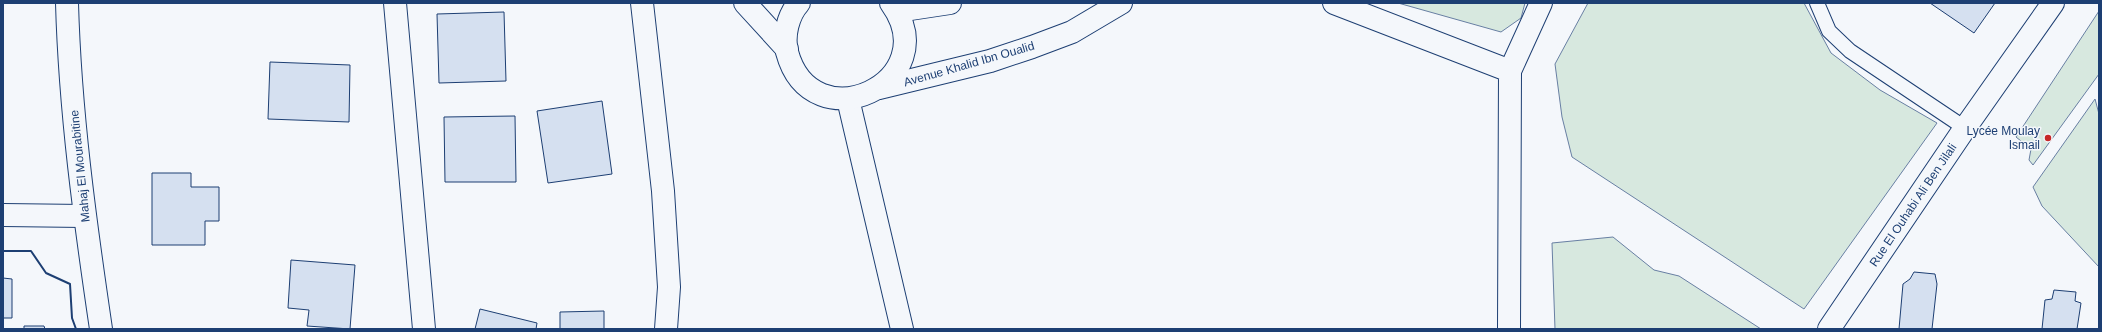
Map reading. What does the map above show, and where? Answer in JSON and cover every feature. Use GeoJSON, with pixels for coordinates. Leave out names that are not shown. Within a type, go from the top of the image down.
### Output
{"type":"FeatureCollection","features":[{"type":"Feature","properties":{"kind":"street","name":"Mahaj El Mourabitine"},"geometry":{"type":"LineString","coordinates":[[67,3],[69,57],[84,216],[101,329]]}},
{"type":"Feature","properties":{"kind":"street"},"geometry":{"type":"LineString","coordinates":[[395,3],[424,329]]}},
{"type":"Feature","properties":{"kind":"street"},"geometry":{"type":"LineString","coordinates":[[642,3],[663,190],[669,287],[666,329]]}},
{"type":"Feature","properties":{"kind":"street","name":"Avenue Khalid Ibn Oualid"},"geometry":{"type":"LineString","coordinates":[[745,3],[787,49]]}},
{"type":"Feature","properties":{"kind":"street","name":"Avenue Khalid Ibn Oualid"},"geometry":{"type":"LineString","coordinates":[[799,3],[789,19],[786,34],[787,49],[791,63],[798,76],[808,86],[827,96],[848,99],[865,96],[879,88],[892,76],[898,66],[904,45],[903,27],[894,7],[950,3]]}},
{"type":"Feature","properties":{"kind":"street","name":"Avenue Khalid Ibn Oualid"},"geometry":{"type":"LineString","coordinates":[[879,88],[990,61],[1032,47],[1072,32],[1121,3]]}},
{"type":"Feature","properties":{"kind":"street"},"geometry":{"type":"LineString","coordinates":[[1334,3],[1510,71]]}},
{"type":"Feature","properties":{"kind":"street"},"geometry":{"type":"LineString","coordinates":[[1508,329],[1510,71],[1541,3]]}},
{"type":"Feature","properties":{"kind":"street","name":"Rue El Ouhabi Ali Ben Jilali"},"geometry":{"type":"LineString","coordinates":[[1829,329],[2048,5]]}},
{"type":"Feature","properties":{"kind":"street"},"geometry":{"type":"LineString","coordinates":[[848,99],[902,329]]}},
{"type":"Feature","properties":{"kind":"street"},"geometry":{"type":"LineString","coordinates":[[3,215],[84,216]]}},
{"type":"Feature","properties":{"kind":"lane"},"geometry":{"type":"LineString","coordinates":[[1817,3],[1829,31],[1850,51],[1965,128]]}},
{"type":"Feature","properties":{"kind":"shaded area"},"geometry":{"type":"Polygon","coordinates":[[[1398,3],[1525,3],[1521,18],[1501,32],[1398,3]]]}},
{"type":"Feature","properties":{"kind":"shaded area"},"geometry":{"type":"Polygon","coordinates":[[[1588,3],[1804,3],[1831,53],[1880,90],[1937,123],[1804,309],[1572,157],[1562,117],[1555,64],[1588,3]]]}},
{"type":"Feature","properties":{"kind":"shaded area"},"geometry":{"type":"Polygon","coordinates":[[[2099,11],[2099,74],[2033,165],[2029,160],[2031,149],[2016,137],[2099,11]]]}},
{"type":"Feature","properties":{"kind":"shaded area"},"geometry":{"type":"Polygon","coordinates":[[[2095,99],[2099,114],[2099,267],[2042,206],[2033,187],[2095,99]]]}},
{"type":"Feature","properties":{"kind":"shaded area"},"geometry":{"type":"Polygon","coordinates":[[[1613,237],[1654,270],[1679,276],[1761,329],[1555,329],[1552,243],[1613,237]]]}},
{"type":"Feature","properties":{"kind":"building"},"geometry":{"type":"Polygon","coordinates":[[[1930,3],[1995,3],[1974,33],[1930,3]]]}},
{"type":"Feature","properties":{"kind":"building"},"geometry":{"type":"Polygon","coordinates":[[[504,12],[506,81],[439,83],[437,14],[504,12]]]}},
{"type":"Feature","properties":{"kind":"building"},"geometry":{"type":"Polygon","coordinates":[[[270,62],[350,65],[349,122],[268,119],[270,62]]]}},
{"type":"Feature","properties":{"kind":"building"},"geometry":{"type":"Polygon","coordinates":[[[602,101],[612,174],[548,183],[537,111],[602,101]]]}},
{"type":"Feature","properties":{"kind":"building"},"geometry":{"type":"Polygon","coordinates":[[[515,116],[516,182],[445,182],[444,117],[515,116]]]}},
{"type":"Feature","properties":{"kind":"building"},"geometry":{"type":"Polygon","coordinates":[[[152,173],[191,173],[191,187],[219,187],[219,221],[205,221],[205,245],[152,245],[152,173]]]}},
{"type":"Feature","properties":{"kind":"building"},"geometry":{"type":"Polygon","coordinates":[[[291,260],[355,265],[350,329],[307,326],[309,310],[288,308],[291,260]]]}},
{"type":"Feature","properties":{"kind":"building"},"geometry":{"type":"Polygon","coordinates":[[[1914,272],[1935,274],[1937,284],[1932,329],[1899,329],[1903,284],[1910,279],[1914,272]]]}},
{"type":"Feature","properties":{"kind":"building"},"geometry":{"type":"Polygon","coordinates":[[[3,278],[12,279],[12,318],[3,318],[3,278]]]}},
{"type":"Feature","properties":{"kind":"building"},"geometry":{"type":"Polygon","coordinates":[[[2054,290],[2076,292],[2075,301],[2081,303],[2077,329],[2042,329],[2045,300],[2052,299],[2054,290]]]}},
{"type":"Feature","properties":{"kind":"building"},"geometry":{"type":"Polygon","coordinates":[[[480,309],[537,323],[536,329],[475,329],[480,309]]]}},
{"type":"Feature","properties":{"kind":"building"},"geometry":{"type":"Polygon","coordinates":[[[604,311],[604,329],[560,329],[560,312],[604,311]]]}},
{"type":"Feature","properties":{"kind":"building"},"geometry":{"type":"Polygon","coordinates":[[[24,326],[44,326],[45,329],[24,329],[24,326]]]}},
{"type":"Feature","properties":{"kind":"wall"},"geometry":{"type":"LineString","coordinates":[[3,251],[31,251],[46,273],[70,284],[72,318],[76,329]]}},
{"type":"Feature","properties":{"kind":"place","name":"Lycée Moulay Ismail"},"geometry":{"type":"Point","coordinates":[2048,138]}}]}
